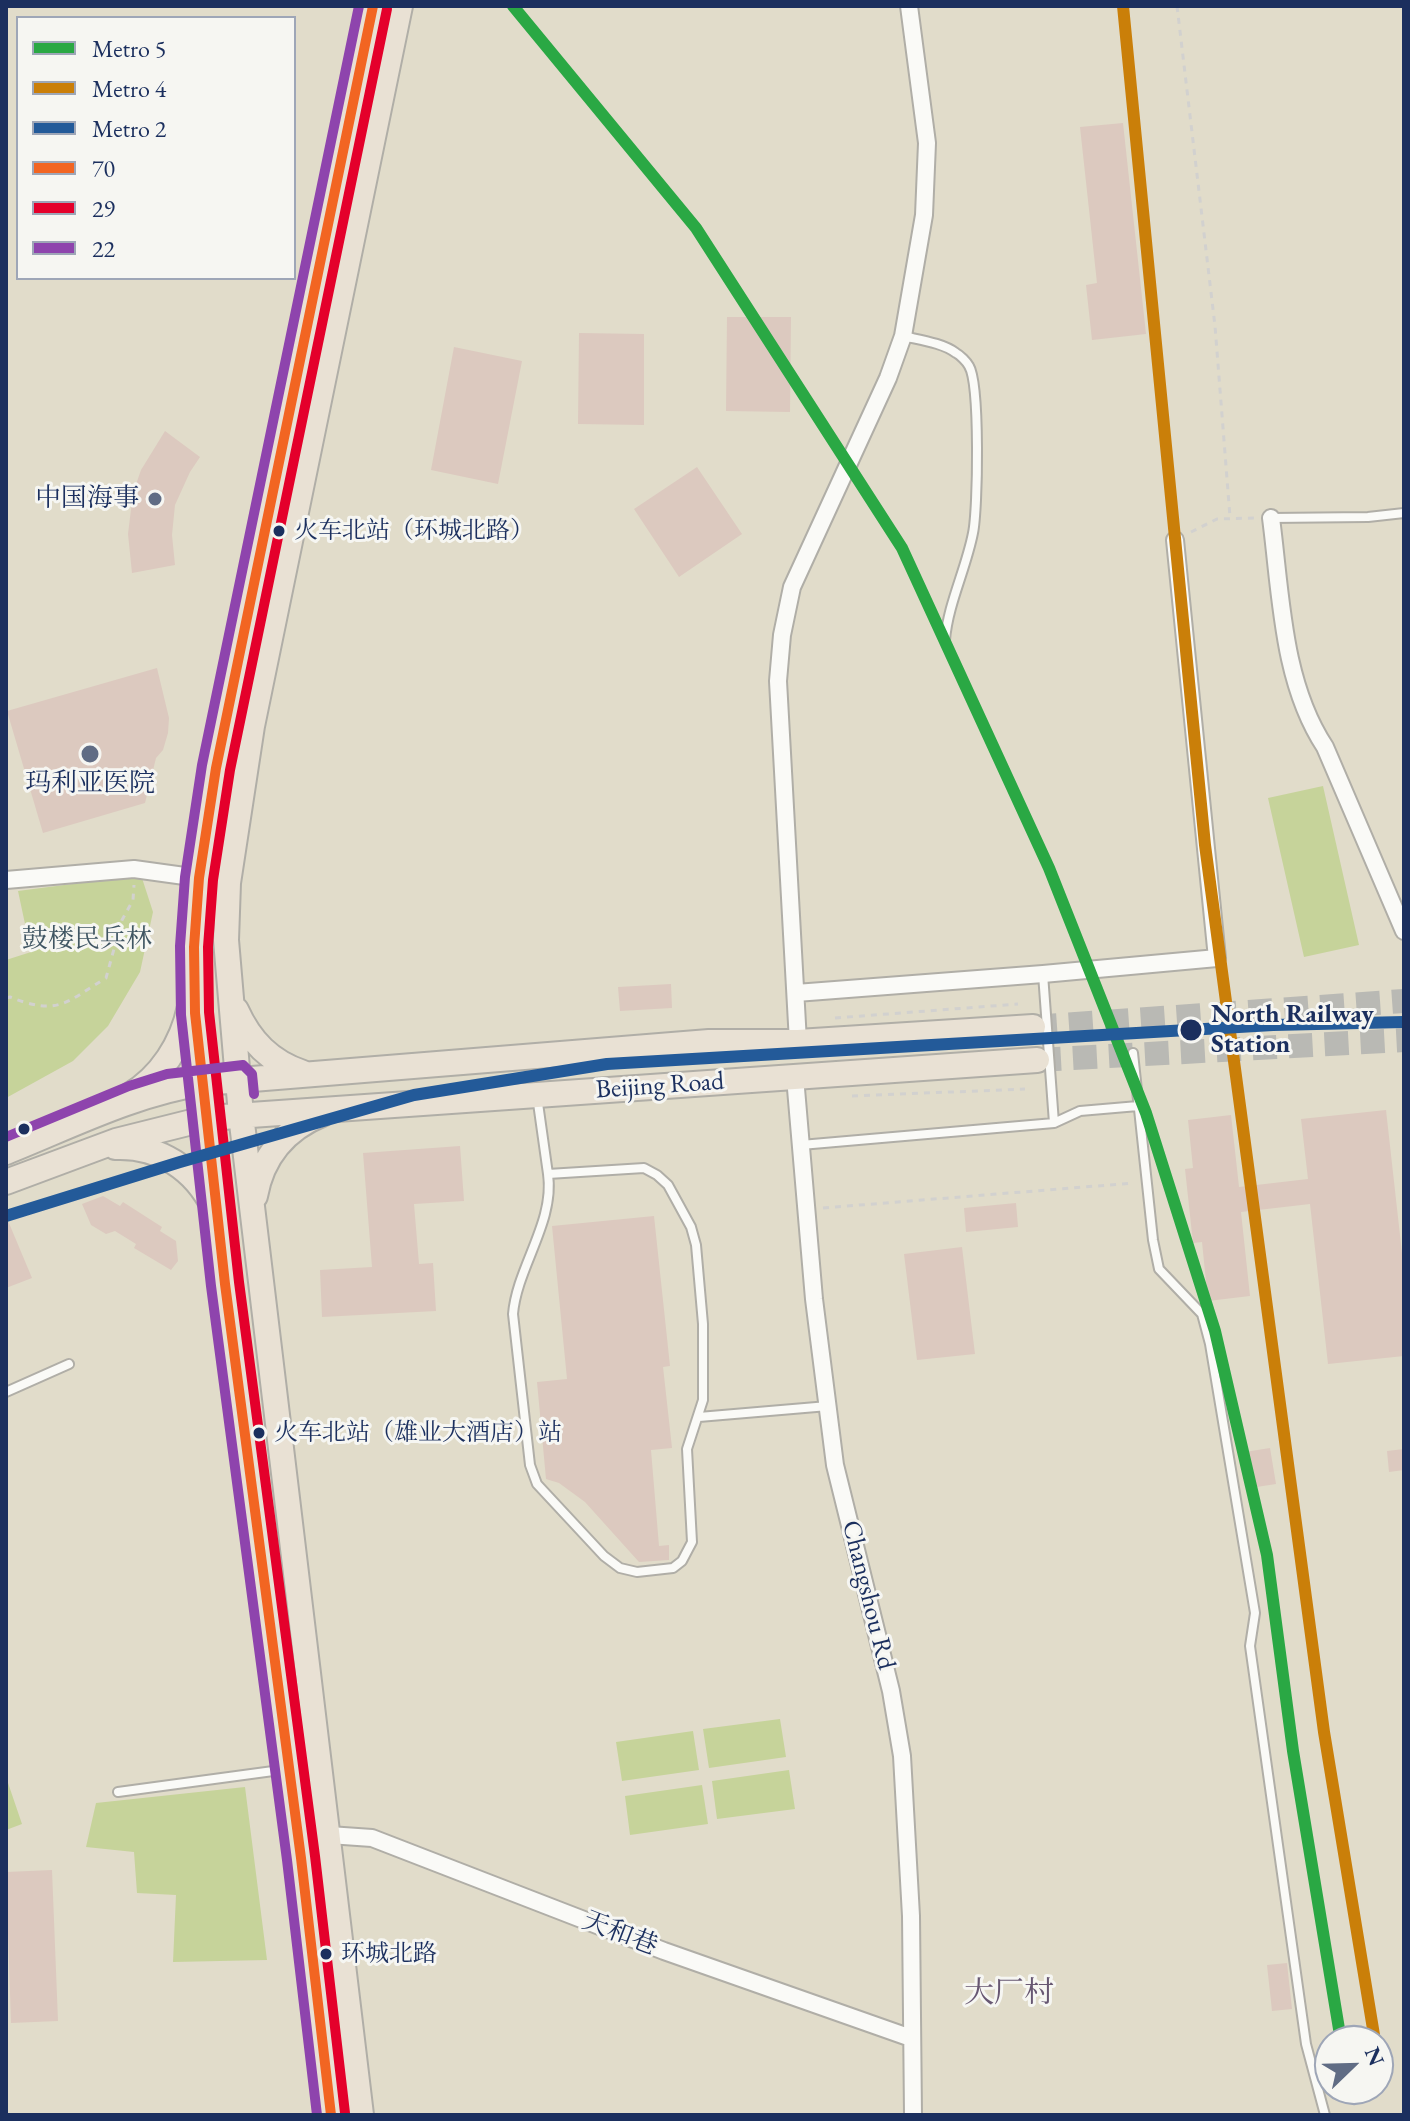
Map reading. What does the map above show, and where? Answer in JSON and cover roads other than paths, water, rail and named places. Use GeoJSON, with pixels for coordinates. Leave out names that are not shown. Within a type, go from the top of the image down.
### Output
{"type":"FeatureCollection","features":[{"type":"Feature","properties":{"kind":"main road"},"geometry":{"type":"LineString","coordinates":[[331,2115],[219,1225],[195,1013],[194,977],[199,878],[216,768],[373,6]]}},
{"type":"Feature","properties":{"kind":"main road"},"geometry":{"type":"LineString","coordinates":[[361,2115],[241,1115],[226,940],[228,883],[252,726],[400,6]]}},
{"type":"Feature","properties":{"kind":"main road"},"geometry":{"type":"LineString","coordinates":[[101,1111],[135,1093],[172,1054],[187,1020],[194,977]]}},
{"type":"Feature","properties":{"kind":"main road"},"geometry":{"type":"LineString","coordinates":[[231,999],[242,1025],[260,1048],[286,1067],[317,1075]]}},
{"type":"Feature","properties":{"kind":"main road","name":"Beijing Road"},"geometry":{"type":"LineString","coordinates":[[6,1152],[101,1111],[170,1088],[203,1083],[709,1042],[798,1042],[1033,1027]]}},
{"type":"Feature","properties":{"kind":"main road","name":"Beijing Road"},"geometry":{"type":"LineString","coordinates":[[6,1182],[93,1150],[208,1118],[1037,1060]]}},
{"type":"Feature","properties":{"kind":"main road"},"geometry":{"type":"LineString","coordinates":[[253,1210],[258,1181],[279,1142],[301,1124],[332,1110]]}},
{"type":"Feature","properties":{"kind":"main road"},"geometry":{"type":"LineString","coordinates":[[93,1150],[139,1148],[169,1158],[203,1189],[219,1225]]}},
{"type":"Feature","properties":{"kind":"street"},"geometry":{"type":"LineString","coordinates":[[798,1042],[778,681],[782,635],[792,587],[888,378],[903,336],[924,215],[927,143],[909,6]]}},
{"type":"Feature","properties":{"kind":"street"},"geometry":{"type":"LineString","coordinates":[[1271,518],[1286,630],[1296,682],[1309,723],[1325,747],[1404,931]]}},
{"type":"Feature","properties":{"kind":"street"},"geometry":{"type":"LineString","coordinates":[[796,993],[1217,958],[1175,540]]}},
{"type":"Feature","properties":{"kind":"street"},"geometry":{"type":"LineString","coordinates":[[6,880],[134,869],[199,878]]}},
{"type":"Feature","properties":{"kind":"street","name":"Changshou Rd"},"geometry":{"type":"LineString","coordinates":[[795,1077],[806,1209],[835,1465],[891,1691],[902,1756],[911,1916],[913,2115]]}},
{"type":"Feature","properties":{"kind":"street","name":"天和巷"},"geometry":{"type":"LineString","coordinates":[[329,1835],[372,1838],[664,1951],[911,2038]]}},
{"type":"Feature","properties":{"kind":"lane"},"geometry":{"type":"LineString","coordinates":[[903,336],[957,353],[969,366],[974,384],[977,469],[974,530],[962,579],[946,620],[945,640]]}},
{"type":"Feature","properties":{"kind":"lane"},"geometry":{"type":"LineString","coordinates":[[1271,518],[1368,517],[1404,513]]}},
{"type":"Feature","properties":{"kind":"lane"},"geometry":{"type":"LineString","coordinates":[[1043,974],[1054,1123]]}},
{"type":"Feature","properties":{"kind":"lane"},"geometry":{"type":"LineString","coordinates":[[1133,1053],[1146,1182],[1159,1269],[1202,1314],[1210,1344],[1255,1613],[1250,1646],[1306,2044],[1325,2115]]}},
{"type":"Feature","properties":{"kind":"lane"},"geometry":{"type":"LineString","coordinates":[[537,1095],[548,1174],[546,1211],[515,1291],[513,1314],[530,1465],[537,1484],[604,1556],[620,1568],[637,1572],[673,1568],[682,1561],[692,1542],[687,1449],[703,1400],[703,1324],[696,1245],[691,1227],[668,1185],[644,1168],[548,1174]]}},
{"type":"Feature","properties":{"kind":"lane"},"geometry":{"type":"LineString","coordinates":[[801,1145],[1054,1123],[1080,1111],[1138,1106]]}},
{"type":"Feature","properties":{"kind":"lane"},"geometry":{"type":"LineString","coordinates":[[6,1392],[69,1364]]}},
{"type":"Feature","properties":{"kind":"lane"},"geometry":{"type":"LineString","coordinates":[[699,1417],[828,1406]]}},
{"type":"Feature","properties":{"kind":"lane"},"geometry":{"type":"LineString","coordinates":[[118,1792],[289,1769]]}},
{"type":"Feature","properties":{"kind":"tunnel"},"geometry":{"type":"LineString","coordinates":[[1033,1027],[1404,1001]]}},
{"type":"Feature","properties":{"kind":"tunnel"},"geometry":{"type":"LineString","coordinates":[[1037,1060],[1404,1040]]}},
{"type":"Feature","properties":{"kind":"metro line","name":"5"},"geometry":{"type":"LineString","coordinates":[[513,6],[696,228],[902,548],[1049,868],[1146,1113],[1215,1331],[1267,1555],[1293,1751],[1338,2025]]}},
{"type":"Feature","properties":{"kind":"metro line","name":"4"},"geometry":{"type":"LineString","coordinates":[[1123,6],[1205,845],[1324,1732],[1372,2025]]}},
{"type":"Feature","properties":{"kind":"metro line","name":"2"},"geometry":{"type":"LineString","coordinates":[[6,1216],[414,1095],[607,1064],[1273,1025],[1404,1022]]}},
{"type":"Feature","properties":{"kind":"place","name":"中国海事"},"geometry":{"type":"Point","coordinates":[155,499]}},
{"type":"Feature","properties":{"kind":"place","name":"火车北站（环城北路）"},"geometry":{"type":"Point","coordinates":[279,531]}},
{"type":"Feature","properties":{"kind":"place","name":"玛利亚医院"},"geometry":{"type":"Point","coordinates":[90,754]}},
{"type":"Feature","properties":{"kind":"place","name":"North Railway Station"},"geometry":{"type":"Point","coordinates":[1191,1030]}},
{"type":"Feature","properties":{"kind":"place","name":"火车北站（雄业大酒店）站"},"geometry":{"type":"Point","coordinates":[259,1433]}},
{"type":"Feature","properties":{"kind":"place","name":"环城北路"},"geometry":{"type":"Point","coordinates":[326,1954]}},
{"type":"Feature","properties":{"kind":"district","name":"大厂村"},"geometry":{"type":"Point","coordinates":[1009,1994]}},
{"type":"Feature","properties":{"kind":"park label","name":"鼓楼民兵林"},"geometry":{"type":"Point","coordinates":[87,940]}}]}
